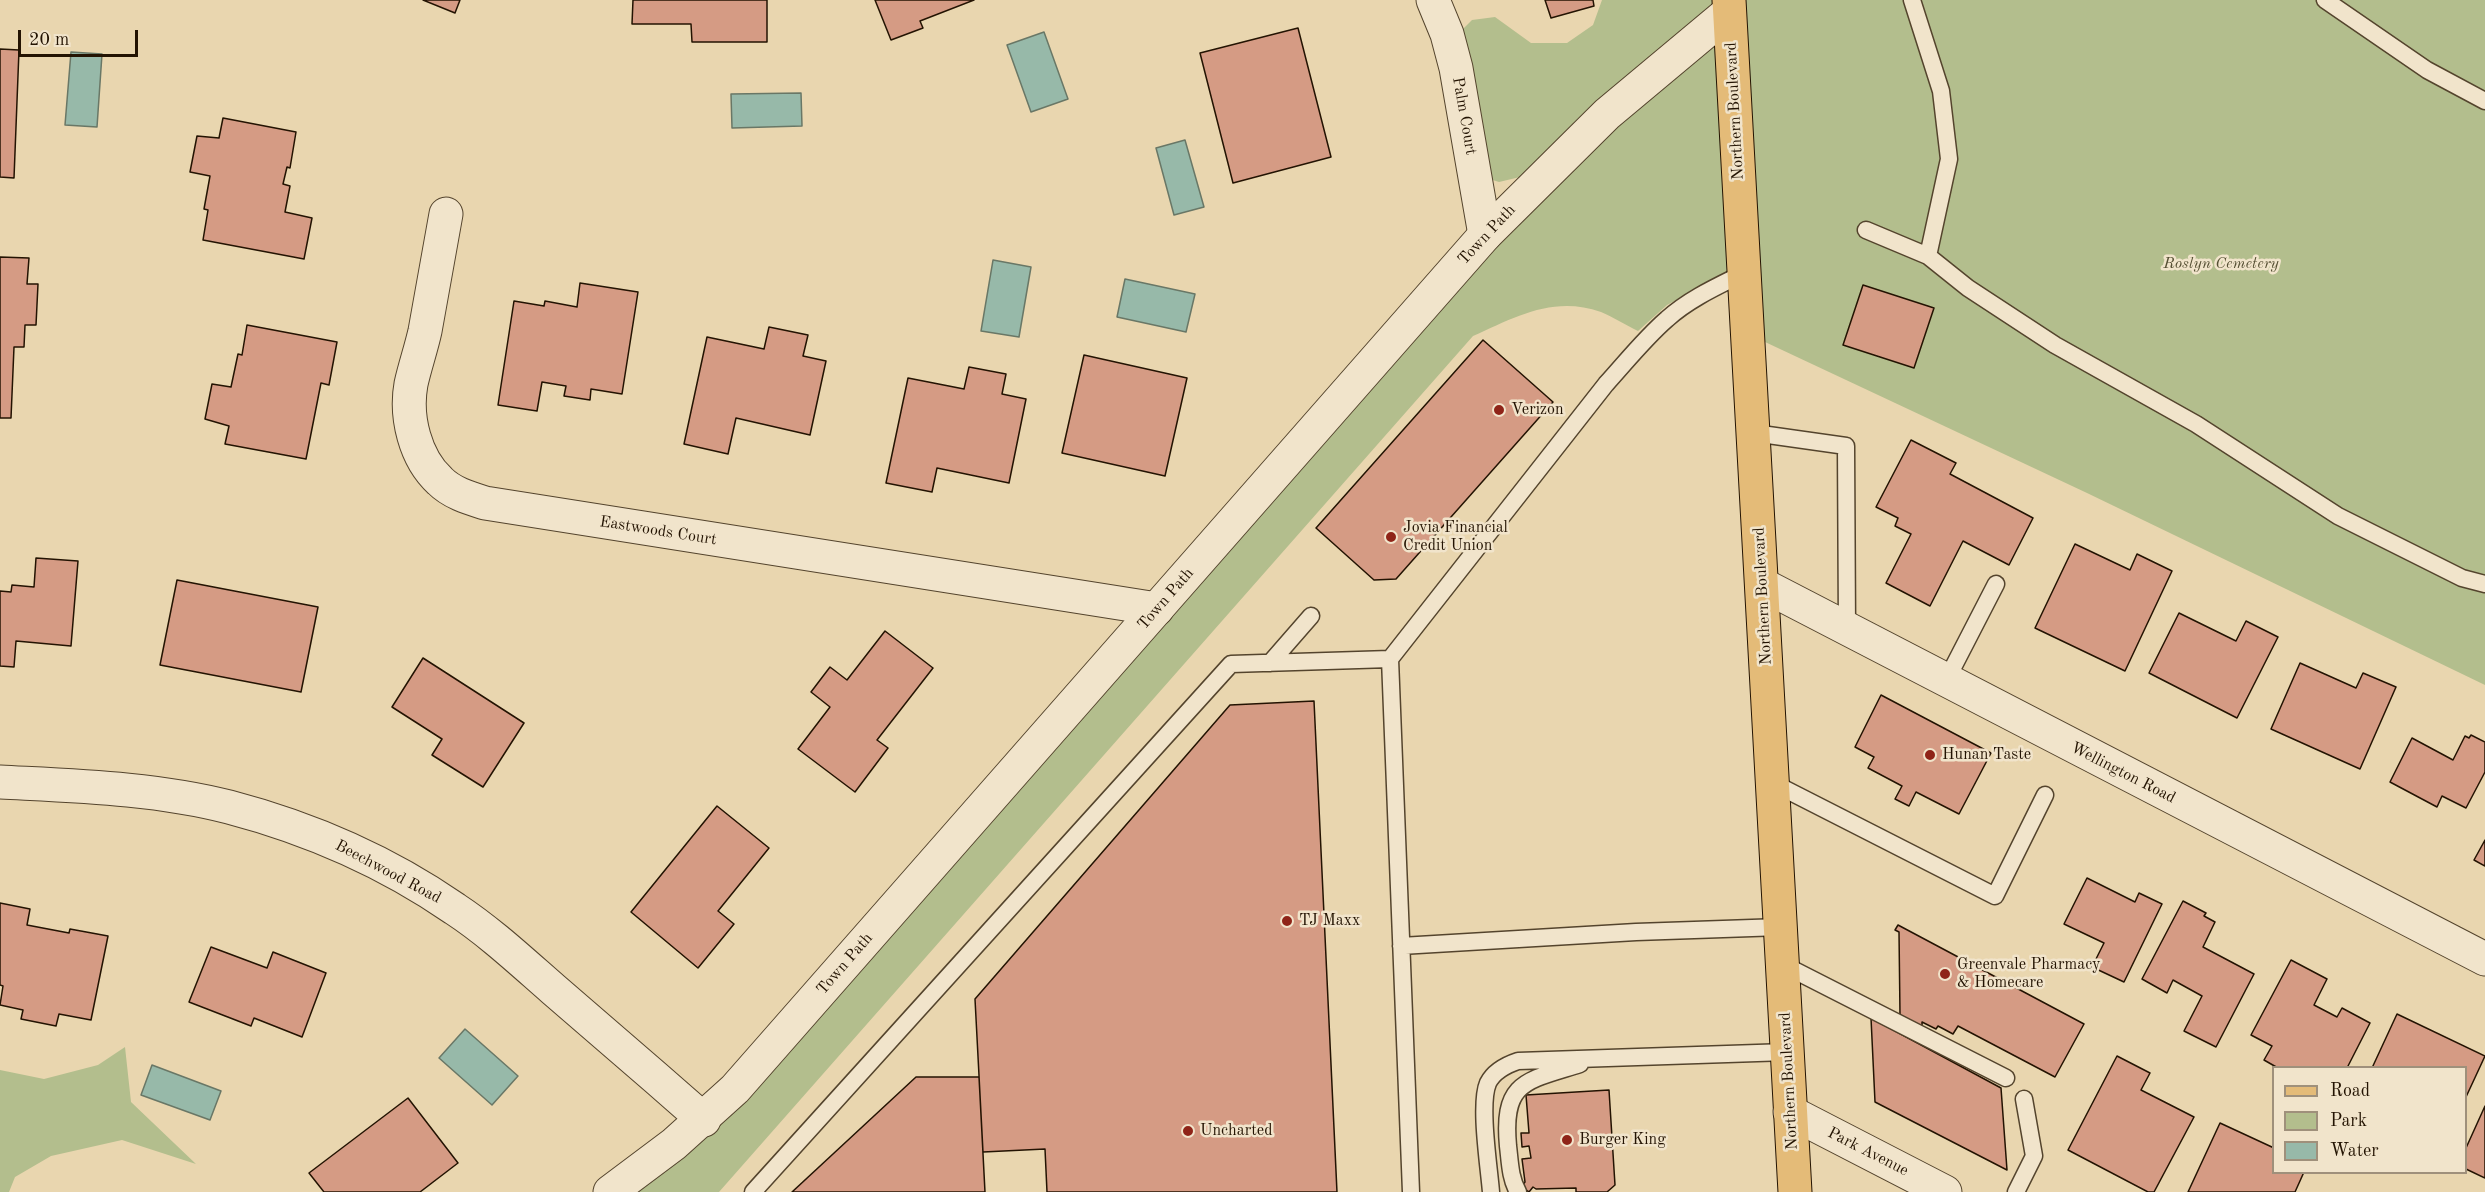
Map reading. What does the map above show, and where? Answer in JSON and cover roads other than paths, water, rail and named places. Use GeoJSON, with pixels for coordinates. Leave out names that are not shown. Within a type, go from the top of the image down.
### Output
{"type":"FeatureCollection","features":[{"type":"Feature","properties":{"kind":"main road","name":"Northern Boulevard"},"geometry":{"type":"LineString","coordinates":[[1729,6],[1795,1192]]}},
{"type":"Feature","properties":{"kind":"street","name":"Palm Court"},"geometry":{"type":"LineString","coordinates":[[1433,0],[1447,34],[1456,68],[1485,235]]}},
{"type":"Feature","properties":{"kind":"street","name":"Town Path"},"geometry":{"type":"LineString","coordinates":[[610,1192],[652,1162],[704,1119],[765,1056],[1485,235],[1607,114],[1729,6]]}},
{"type":"Feature","properties":{"kind":"street","name":"Eastwoods Court"},"geometry":{"type":"LineString","coordinates":[[446,214],[425,330],[411,384],[410,413],[415,440],[427,465],[440,482],[460,495],[484,503],[1157,609]]}},
{"type":"Feature","properties":{"kind":"street","name":"Wellington Road"},"geometry":{"type":"LineString","coordinates":[[1762,585],[2485,959]]}},
{"type":"Feature","properties":{"kind":"street","name":"Beechwood Road"},"geometry":{"type":"LineString","coordinates":[[0,782],[123,789],[204,802],[244,812],[308,833],[359,855],[414,883],[456,909],[498,942],[704,1119]]}},
{"type":"Feature","properties":{"kind":"street","name":"Park Avenue"},"geometry":{"type":"LineString","coordinates":[[1790,1112],[1945,1192]]}},
{"type":"Feature","properties":{"kind":"lane"},"geometry":{"type":"LineString","coordinates":[[1912,0],[1941,91],[1949,159],[1928,256]]}},
{"type":"Feature","properties":{"kind":"lane"},"geometry":{"type":"LineString","coordinates":[[2325,0],[2427,70],[2485,101]]}},
{"type":"Feature","properties":{"kind":"lane"},"geometry":{"type":"LineString","coordinates":[[1866,230],[1928,256],[1968,288],[2055,345],[2196,424],[2338,516],[2462,578],[2485,584]]}},
{"type":"Feature","properties":{"kind":"lane"},"geometry":{"type":"LineString","coordinates":[[1411,1192],[1390,659],[1606,384],[1668,318],[1705,292],[1744,273]]}},
{"type":"Feature","properties":{"kind":"lane"},"geometry":{"type":"LineString","coordinates":[[1754,433],[1846,446],[1847,629]]}},
{"type":"Feature","properties":{"kind":"lane"},"geometry":{"type":"LineString","coordinates":[[1946,681],[1996,584]]}},
{"type":"Feature","properties":{"kind":"lane"},"geometry":{"type":"LineString","coordinates":[[1270,663],[1311,616]]}},
{"type":"Feature","properties":{"kind":"lane"},"geometry":{"type":"LineString","coordinates":[[753,1192],[1232,664],[1390,659]]}},
{"type":"Feature","properties":{"kind":"lane"},"geometry":{"type":"LineString","coordinates":[[1773,783],[1995,896],[2044,795]]}},
{"type":"Feature","properties":{"kind":"lane"},"geometry":{"type":"LineString","coordinates":[[1401,946],[1636,932],[1780,927]]}},
{"type":"Feature","properties":{"kind":"lane"},"geometry":{"type":"LineString","coordinates":[[1782,963],[2006,1078]]}},
{"type":"Feature","properties":{"kind":"lane"},"geometry":{"type":"LineString","coordinates":[[1491,1192],[1484,1099],[1489,1083],[1497,1071],[1518,1061],[1787,1052]]}},
{"type":"Feature","properties":{"kind":"lane"},"geometry":{"type":"LineString","coordinates":[[1518,1192],[1511,1176],[1506,1125],[1508,1108],[1513,1096],[1531,1079],[1601,1058]]}},
{"type":"Feature","properties":{"kind":"lane"},"geometry":{"type":"LineString","coordinates":[[2016,1192],[2034,1155],[2024,1099]]}},
{"type":"Feature","properties":{"kind":"water"},"geometry":{"type":"Polygon","coordinates":[[[1044,32],[1068,99],[1031,112],[1007,45],[1044,32]]]}},
{"type":"Feature","properties":{"kind":"water"},"geometry":{"type":"Polygon","coordinates":[[[71,52],[102,54],[97,127],[65,125],[71,52]]]}},
{"type":"Feature","properties":{"kind":"water"},"geometry":{"type":"Polygon","coordinates":[[[801,93],[802,126],[732,128],[731,94],[801,93]]]}},
{"type":"Feature","properties":{"kind":"water"},"geometry":{"type":"Polygon","coordinates":[[[1185,140],[1204,207],[1174,215],[1156,148],[1185,140]]]}},
{"type":"Feature","properties":{"kind":"water"},"geometry":{"type":"Polygon","coordinates":[[[993,260],[1031,267],[1019,337],[981,331],[993,260]]]}},
{"type":"Feature","properties":{"kind":"water"},"geometry":{"type":"Polygon","coordinates":[[[1125,279],[1195,294],[1186,332],[1117,317],[1125,279]]]}},
{"type":"Feature","properties":{"kind":"water"},"geometry":{"type":"Polygon","coordinates":[[[465,1029],[518,1076],[492,1105],[439,1058],[465,1029]]]}},
{"type":"Feature","properties":{"kind":"water"},"geometry":{"type":"Polygon","coordinates":[[[152,1065],[221,1091],[210,1120],[141,1095],[152,1065]]]}},
{"type":"Feature","properties":{"kind":"place","name":"Verizon"},"geometry":{"type":"Point","coordinates":[1499,410]}},
{"type":"Feature","properties":{"kind":"place","name":"Jovia Financial Credit Union"},"geometry":{"type":"Point","coordinates":[1391,537]}},
{"type":"Feature","properties":{"kind":"place","name":"Hunan Taste"},"geometry":{"type":"Point","coordinates":[1930,755]}},
{"type":"Feature","properties":{"kind":"place","name":"TJ Maxx"},"geometry":{"type":"Point","coordinates":[1287,921]}},
{"type":"Feature","properties":{"kind":"place","name":"Greenvale Pharmacy & Homecare"},"geometry":{"type":"Point","coordinates":[1945,974]}},
{"type":"Feature","properties":{"kind":"place","name":"Uncharted"},"geometry":{"type":"Point","coordinates":[1188,1131]}},
{"type":"Feature","properties":{"kind":"place","name":"Burger King"},"geometry":{"type":"Point","coordinates":[1567,1140]}},
{"type":"Feature","properties":{"kind":"park label","name":"Roslyn Cemetery"},"geometry":{"type":"Point","coordinates":[2221,264]}}]}
